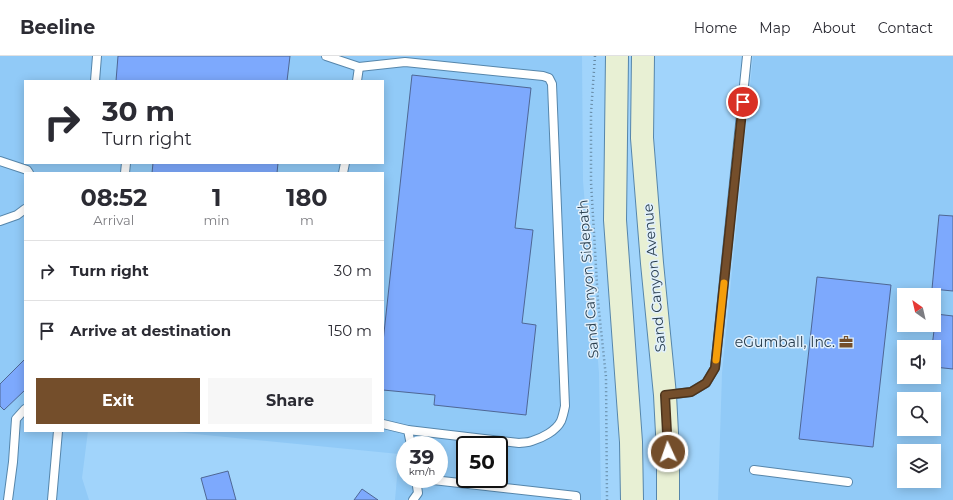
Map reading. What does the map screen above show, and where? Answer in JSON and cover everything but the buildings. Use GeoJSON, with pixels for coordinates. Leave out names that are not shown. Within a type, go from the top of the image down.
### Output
{"type":"FeatureCollection","features":[{"type":"Feature","properties":{"kind":"main road"},"geometry":{"type":"LineString","coordinates":[[617,56],[615,220],[631,442],[632,500]]}},
{"type":"Feature","properties":{"kind":"main road","name":"Sand Canyon Avenue"},"geometry":{"type":"LineString","coordinates":[[643,56],[642,138],[665,395],[668,452],[668,500]]}},
{"type":"Feature","properties":{"kind":"lane"},"geometry":{"type":"LineString","coordinates":[[95,80],[97,56]]}},
{"type":"Feature","properties":{"kind":"lane"},"geometry":{"type":"LineString","coordinates":[[326,56],[359,67],[405,62],[543,76],[549,78],[552,84],[565,406],[560,423],[543,437],[531,442],[519,443],[408,430],[384,424]]}},
{"type":"Feature","properties":{"kind":"lane"},"geometry":{"type":"LineString","coordinates":[[665,395],[691,392],[706,383],[715,368],[747,56]]}},
{"type":"Feature","properties":{"kind":"lane"},"geometry":{"type":"LineString","coordinates":[[357,80],[359,67]]}},
{"type":"Feature","properties":{"kind":"lane"},"geometry":{"type":"LineString","coordinates":[[0,161],[27,170],[28,172]]}},
{"type":"Feature","properties":{"kind":"lane"},"geometry":{"type":"LineString","coordinates":[[0,221],[17,215],[24,211]]}},
{"type":"Feature","properties":{"kind":"lane"},"geometry":{"type":"LineString","coordinates":[[8,500],[13,462],[16,419],[24,410]]}},
{"type":"Feature","properties":{"kind":"lane"},"geometry":{"type":"LineString","coordinates":[[408,430],[409,436]]}},
{"type":"Feature","properties":{"kind":"lane"},"geometry":{"type":"LineString","coordinates":[[52,500],[58,432]]}},
{"type":"Feature","properties":{"kind":"lane"},"geometry":{"type":"LineString","coordinates":[[754,470],[848,482]]}},
{"type":"Feature","properties":{"kind":"lane"},"geometry":{"type":"LineString","coordinates":[[448,482],[576,496],[576,500]]}},
{"type":"Feature","properties":{"kind":"lane"},"geometry":{"type":"LineString","coordinates":[[413,500],[418,493],[417,488]]}},
{"type":"Feature","properties":{"kind":"path","name":"Sand Canyon Sidepath"},"geometry":{"type":"LineString","coordinates":[[595,56],[591,182],[598,301],[606,377],[607,500]]}},
{"type":"Feature","properties":{"kind":"shaded area"},"geometry":{"type":"Polygon","coordinates":[[[0,56],[582,56],[583,181],[599,373],[601,500],[395,500],[396,488],[448,488],[448,436],[396,436],[396,454],[175,432],[384,432],[384,172],[24,172],[24,432],[88,432],[82,478],[89,500],[0,500],[0,56]]]}},
{"type":"Feature","properties":{"kind":"shaded area"},"geometry":{"type":"Polygon","coordinates":[[[753,56],[953,56],[953,500],[718,500],[722,373],[753,56]]]}},
{"type":"Feature","properties":{"kind":"slow traffic"},"geometry":{"type":"LineString","coordinates":[[716,360],[724,283]]}},
{"type":"Feature","properties":{"kind":"place","name":"eGumball, Inc."},"geometry":{"type":"Point","coordinates":[846,342]}},
{"type":"Feature","properties":{"kind":"route"},"geometry":{"type":"LineString","coordinates":[[668,452],[665,395],[691,392],[706,383],[715,368],[743,102]]}}]}
